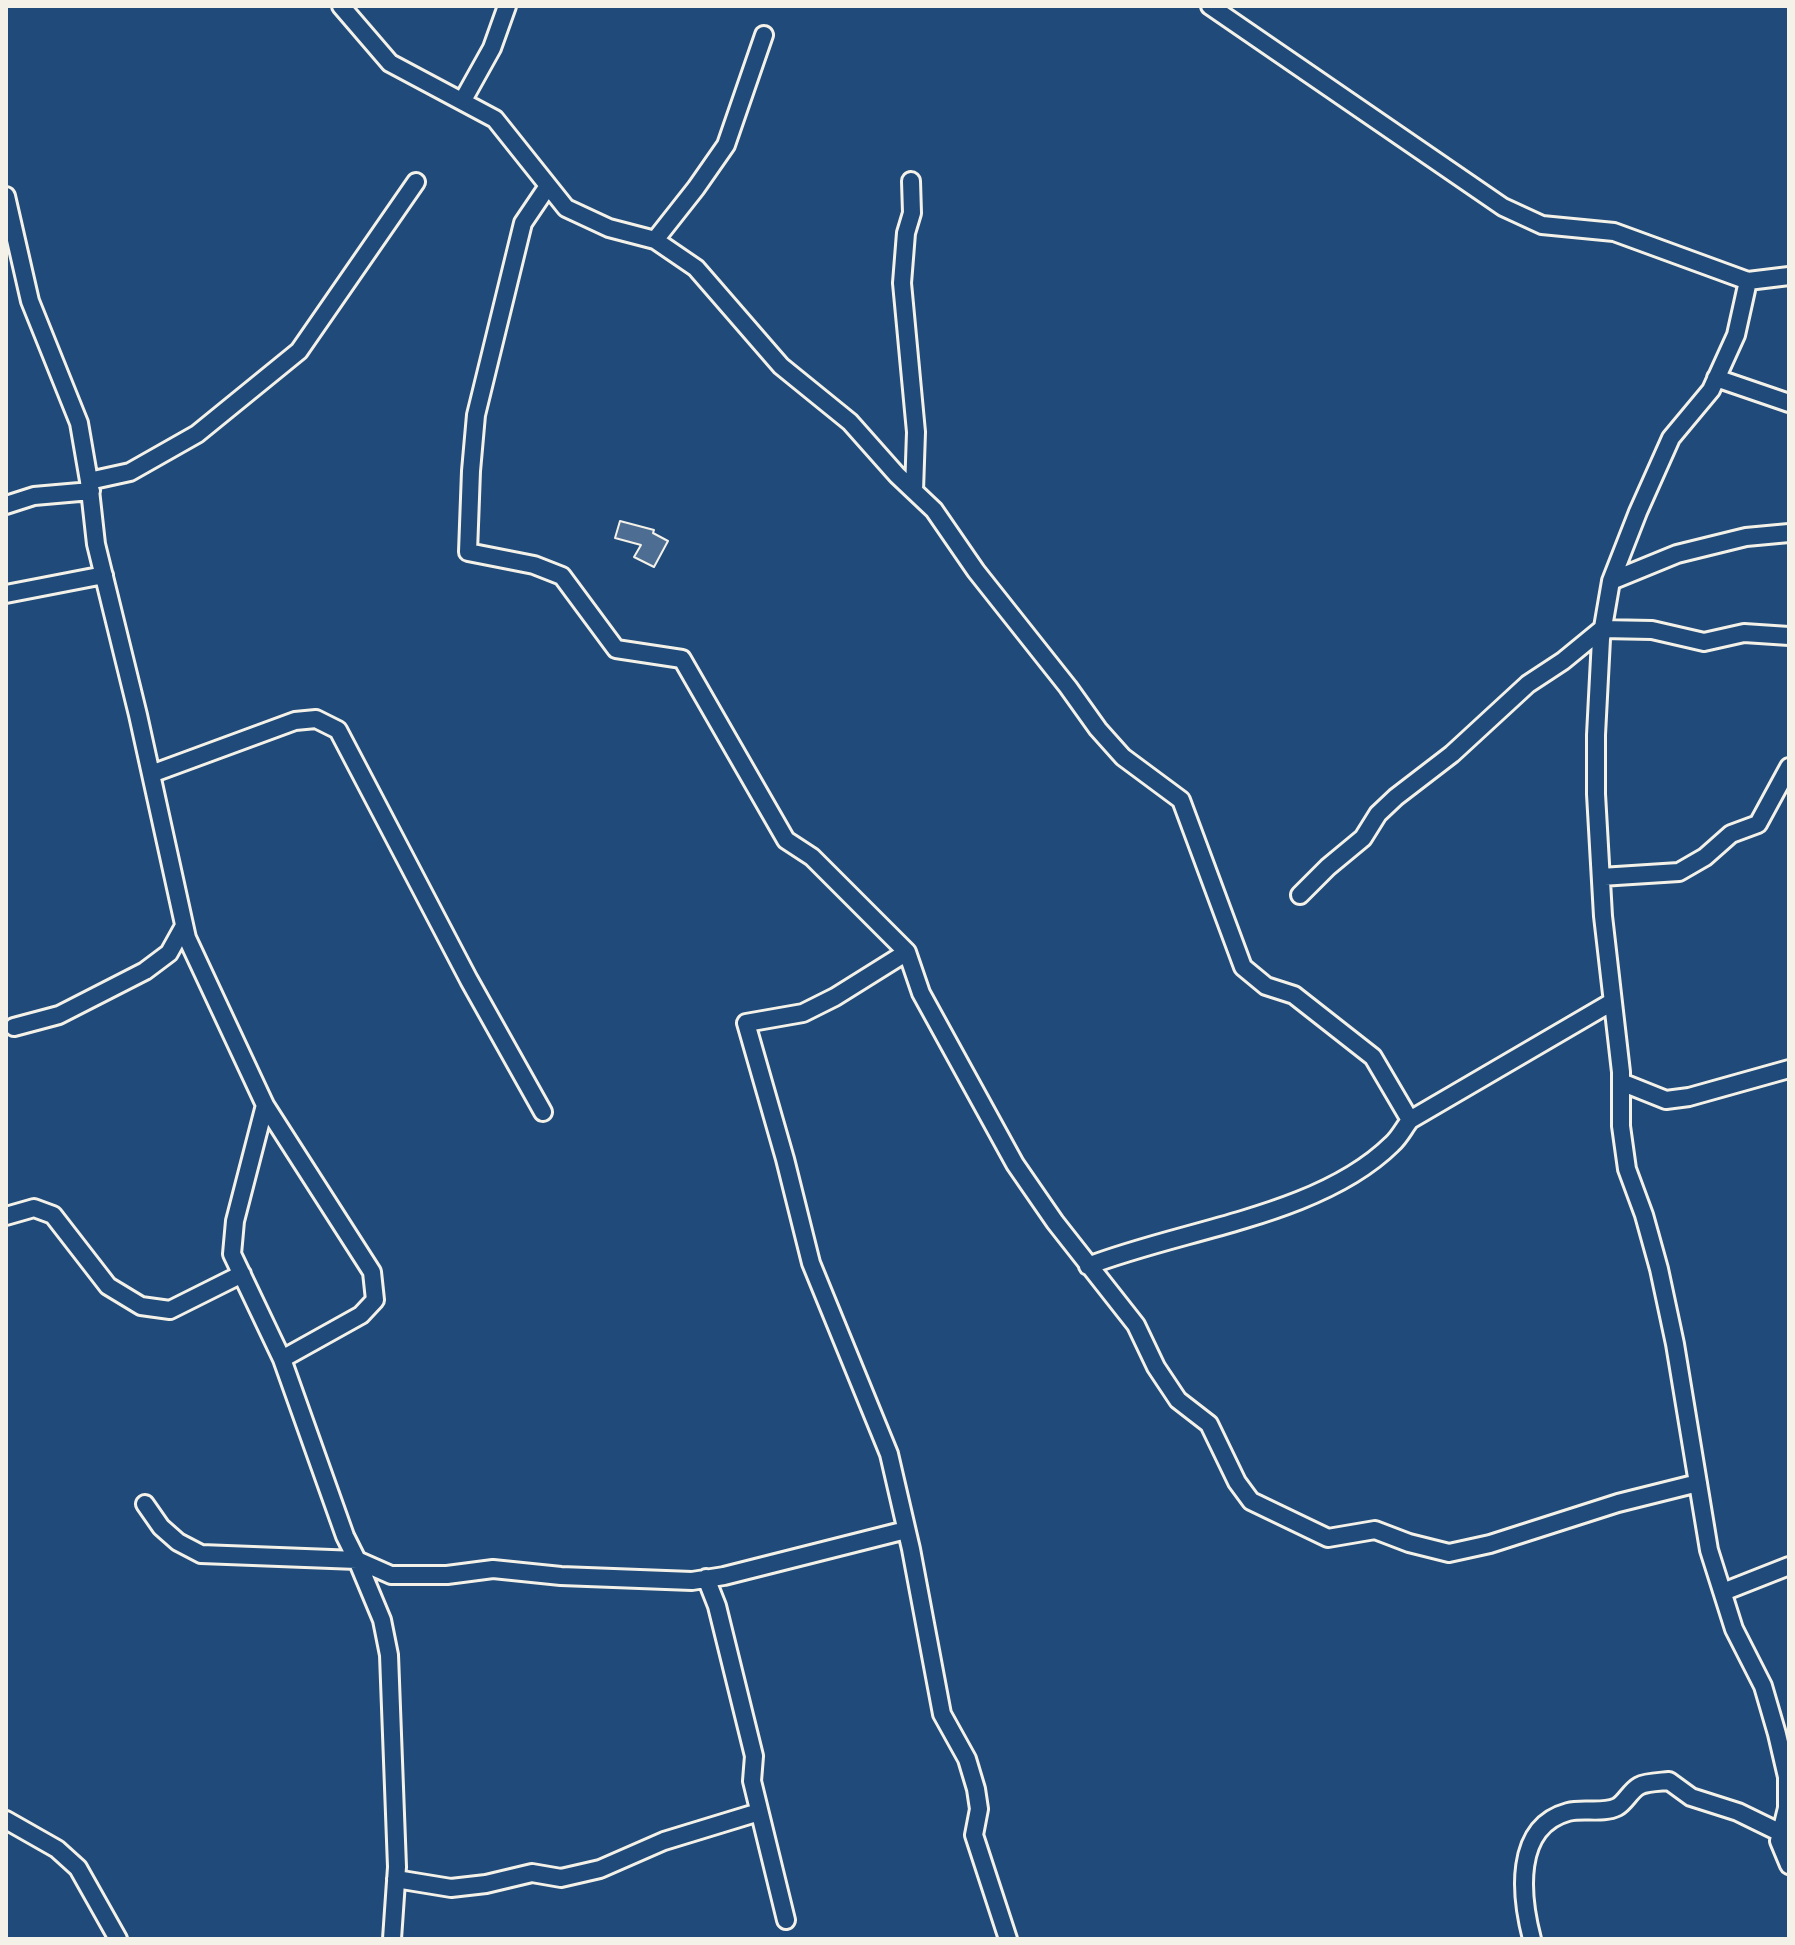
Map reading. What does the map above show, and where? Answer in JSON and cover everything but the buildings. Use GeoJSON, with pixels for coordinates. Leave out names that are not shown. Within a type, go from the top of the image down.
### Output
{"type":"FeatureCollection","features":[{"type":"Feature","properties":{"kind":"street"},"geometry":{"type":"LineString","coordinates":[[341,6],[390,63],[495,119],[566,208],[609,228],[655,240],[696,268],[781,366],[850,422],[934,510],[976,571],[1098,729],[1123,757],[1181,800],[1243,967],[1266,986],[1294,995],[1373,1057],[1410,1120]]}},
{"type":"Feature","properties":{"kind":"street"},"geometry":{"type":"LineString","coordinates":[[463,100],[492,48],[507,6]]}},
{"type":"Feature","properties":{"kind":"street"},"geometry":{"type":"LineString","coordinates":[[1210,6],[1503,207],[1542,225],[1614,232],[1748,281],[1789,276]]}},
{"type":"Feature","properties":{"kind":"street"},"geometry":{"type":"LineString","coordinates":[[655,240],[726,145],[764,35]]}},
{"type":"Feature","properties":{"kind":"street"},"geometry":{"type":"LineString","coordinates":[[911,181],[912,213],[906,233],[902,283],[916,432],[914,491]]}},
{"type":"Feature","properties":{"kind":"street"},"geometry":{"type":"LineString","coordinates":[[6,505],[34,496],[90,486],[130,472],[197,434],[299,351],[416,182]]}},
{"type":"Feature","properties":{"kind":"street"},"geometry":{"type":"LineString","coordinates":[[548,186],[523,223],[476,415],[468,552],[534,565],[562,576],[616,649],[682,659],[786,840],[812,857],[907,952],[921,993],[994,1129],[1055,1222],[1136,1325],[1156,1367],[1178,1400],[1209,1424],[1237,1482],[1251,1501],[1328,1538],[1375,1530],[1449,1553],[1490,1544],[1618,1503],[1698,1483]]}},
{"type":"Feature","properties":{"kind":"street"},"geometry":{"type":"LineString","coordinates":[[6,196],[30,301],[79,423],[96,544],[187,938],[265,1105],[372,1272],[375,1300],[361,1315],[282,1359]]}},
{"type":"Feature","properties":{"kind":"street"},"geometry":{"type":"LineString","coordinates":[[1748,281],[1736,335],[1711,390],[1671,438],[1611,581],[1602,629],[1596,735],[1601,877],[1627,1169],[1659,1269],[1675,1344],[1709,1550],[1734,1629],[1763,1686],[1777,1734],[1787,1777],[1787,1808],[1779,1841],[1789,1865]]}},
{"type":"Feature","properties":{"kind":"street"},"geometry":{"type":"LineString","coordinates":[[1716,378],[1789,403]]}},
{"type":"Feature","properties":{"kind":"street"},"geometry":{"type":"LineString","coordinates":[[1611,581],[1677,554],[1746,537],[1789,533]]}},
{"type":"Feature","properties":{"kind":"street"},"geometry":{"type":"LineString","coordinates":[[6,594],[104,575]]}},
{"type":"Feature","properties":{"kind":"street"},"geometry":{"type":"LineString","coordinates":[[1300,895],[1363,838],[1378,814],[1396,797],[1452,754],[1528,684],[1563,661],[1602,629],[1652,630],[1704,642],[1744,633],[1789,636]]}},
{"type":"Feature","properties":{"kind":"street"},"geometry":{"type":"LineString","coordinates":[[151,774],[295,721],[316,719],[338,730],[469,980],[543,1112]]}},
{"type":"Feature","properties":{"kind":"street"},"geometry":{"type":"LineString","coordinates":[[1601,877],[1679,872],[1705,857],[1731,834],[1758,824],[1789,767]]}},
{"type":"Feature","properties":{"kind":"street"},"geometry":{"type":"LineString","coordinates":[[14,1027],[59,1015],[145,971],[169,953],[184,926]]}},
{"type":"Feature","properties":{"kind":"street"},"geometry":{"type":"LineString","coordinates":[[907,952],[803,1013],[746,1023],[811,1263],[889,1454],[942,1714],[962,1748],[976,1789],[979,1809],[974,1835],[1008,1939]]}},
{"type":"Feature","properties":{"kind":"street"},"geometry":{"type":"LineString","coordinates":[[1088,1266],[1127,1251],[1289,1204],[1335,1185],[1393,1143],[1410,1120],[1612,1002]]}},
{"type":"Feature","properties":{"kind":"street"},"geometry":{"type":"LineString","coordinates":[[1621,1082],[1666,1100],[1689,1097],[1789,1069]]}},
{"type":"Feature","properties":{"kind":"street"},"geometry":{"type":"LineString","coordinates":[[265,1105],[235,1221],[232,1254],[282,1359],[345,1536],[382,1620],[389,1655],[394,1740],[396,1879],[392,1939]]}},
{"type":"Feature","properties":{"kind":"street"},"geometry":{"type":"LineString","coordinates":[[6,1216],[34,1208],[53,1215],[108,1286],[141,1306],[170,1310],[242,1274]]}},
{"type":"Feature","properties":{"kind":"street"},"geometry":{"type":"LineString","coordinates":[[145,1504],[169,1535],[201,1554],[357,1560],[391,1575],[447,1575],[493,1569],[561,1576],[692,1581],[906,1530]]}},
{"type":"Feature","properties":{"kind":"street"},"geometry":{"type":"LineString","coordinates":[[1723,1592],[1789,1566]]}},
{"type":"Feature","properties":{"kind":"street"},"geometry":{"type":"LineString","coordinates":[[706,1578],[717,1606],[754,1756],[752,1781],[786,1920]]}},
{"type":"Feature","properties":{"kind":"street"},"geometry":{"type":"LineString","coordinates":[[1532,1939],[1524,1908],[1523,1880],[1527,1855],[1535,1835],[1548,1822],[1565,1813],[1616,1808],[1640,1785],[1669,1781],[1691,1797],[1738,1812],[1781,1833]]}},
{"type":"Feature","properties":{"kind":"street"},"geometry":{"type":"LineString","coordinates":[[396,1879],[451,1888],[486,1884],[532,1873],[561,1878],[600,1869],[664,1841],[759,1812]]}},
{"type":"Feature","properties":{"kind":"street"},"geometry":{"type":"LineString","coordinates":[[6,1820],[57,1849],[78,1868],[118,1939]]}}]}
